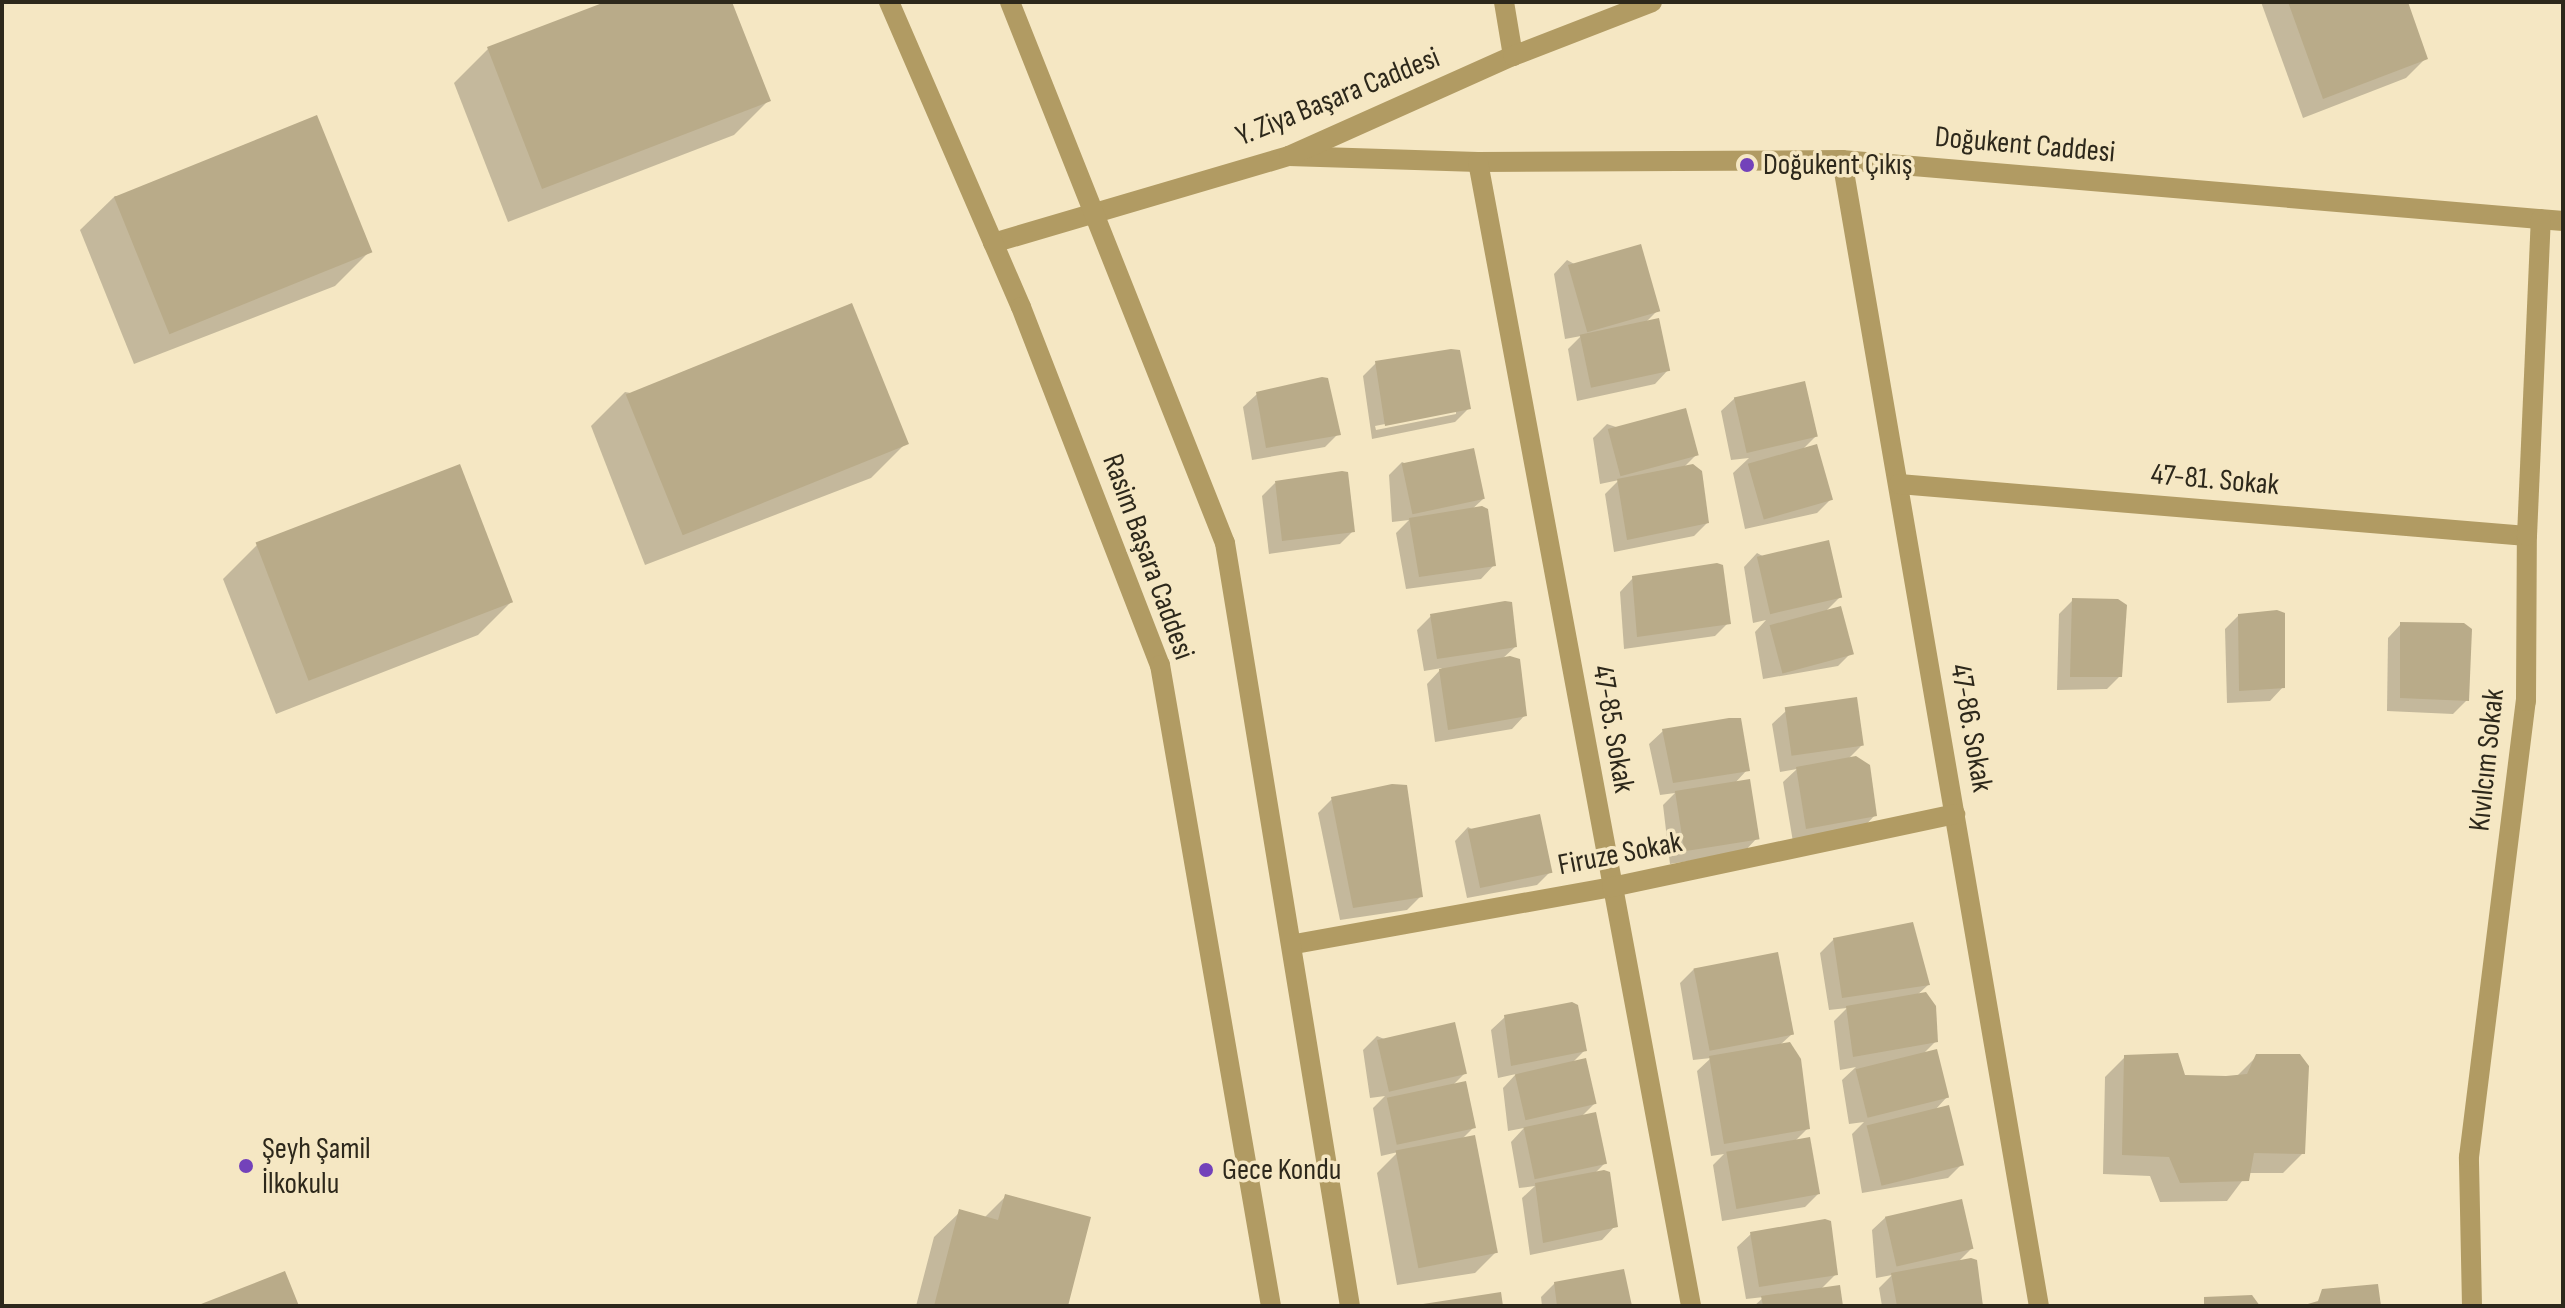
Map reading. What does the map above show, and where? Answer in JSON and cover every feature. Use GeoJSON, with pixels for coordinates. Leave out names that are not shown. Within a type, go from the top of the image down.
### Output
{"type":"FeatureCollection","features":[{"type":"Feature","properties":{"kind":"street","name":"Rasim Başara Caddesi"},"geometry":{"type":"LineString","coordinates":[[889,2],[993,243],[1160,665],[1271,1306]]}},
{"type":"Feature","properties":{"kind":"street","name":"Rasim Başara Caddesi"},"geometry":{"type":"LineString","coordinates":[[1010,2],[1225,543],[1295,944],[1350,1306]]}},
{"type":"Feature","properties":{"kind":"street"},"geometry":{"type":"LineString","coordinates":[[1504,2],[1513,56]]}},
{"type":"Feature","properties":{"kind":"street","name":"Y. Ziya Başara Caddesi"},"geometry":{"type":"LineString","coordinates":[[993,243],[1289,156],[1513,56],[1652,2]]}},
{"type":"Feature","properties":{"kind":"street","name":"Doğukent Caddesi"},"geometry":{"type":"LineString","coordinates":[[1289,156],[1478,162],[1842,160],[2563,221]]}},
{"type":"Feature","properties":{"kind":"street","name":"47-86. Sokak"},"geometry":{"type":"LineString","coordinates":[[1842,160],[2039,1306]]}},
{"type":"Feature","properties":{"kind":"street","name":"47-85. Sokak"},"geometry":{"type":"LineString","coordinates":[[1478,162],[1691,1306]]}},
{"type":"Feature","properties":{"kind":"street","name":"Kıvılcım Sokak"},"geometry":{"type":"LineString","coordinates":[[2472,1306],[2469,1157],[2526,701],[2527,536],[2541,219]]}},
{"type":"Feature","properties":{"kind":"street","name":"47-81. Sokak"},"geometry":{"type":"LineString","coordinates":[[1899,484],[2527,536]]}},
{"type":"Feature","properties":{"kind":"street","name":"Firuze Sokak"},"geometry":{"type":"LineString","coordinates":[[1295,944],[1612,887],[1955,814]]}},
{"type":"Feature","properties":{"kind":"building"},"geometry":{"type":"Polygon","coordinates":[[[605,2],[732,2],[771,101],[542,189],[487,47],[605,2]]]}},
{"type":"Feature","properties":{"kind":"building"},"geometry":{"type":"Polygon","coordinates":[[[2288,2],[2408,2],[2428,59],[2323,99],[2288,2]]]}},
{"type":"Feature","properties":{"kind":"building"},"geometry":{"type":"Polygon","coordinates":[[[317,115],[372,252],[169,334],[114,197],[317,115]]]}},
{"type":"Feature","properties":{"kind":"building"},"geometry":{"type":"Polygon","coordinates":[[[1641,244],[1660,311],[1587,332],[1568,265],[1641,244]]]}},
{"type":"Feature","properties":{"kind":"building"},"geometry":{"type":"Polygon","coordinates":[[[852,303],[909,444],[683,535],[626,394],[852,303]]]}},
{"type":"Feature","properties":{"kind":"building"},"geometry":{"type":"Polygon","coordinates":[[[1659,318],[1670,371],[1591,388],[1580,335],[1659,318]]]}},
{"type":"Feature","properties":{"kind":"building"},"geometry":{"type":"Polygon","coordinates":[[[1460,350],[1471,409],[1385,426],[1375,361],[1460,350]]]}},
{"type":"Feature","properties":{"kind":"building"},"geometry":{"type":"Polygon","coordinates":[[[1328,378],[1341,435],[1266,448],[1256,392],[1328,378]]]}},
{"type":"Feature","properties":{"kind":"building"},"geometry":{"type":"Polygon","coordinates":[[[1805,381],[1818,437],[1747,453],[1734,397],[1805,381]]]}},
{"type":"Feature","properties":{"kind":"building"},"geometry":{"type":"Polygon","coordinates":[[[1686,408],[1699,455],[1620,476],[1608,429],[1686,408]]]}},
{"type":"Feature","properties":{"kind":"building"},"geometry":{"type":"Polygon","coordinates":[[[1817,444],[1833,500],[1764,520],[1748,464],[1817,444]]]}},
{"type":"Feature","properties":{"kind":"building"},"geometry":{"type":"Polygon","coordinates":[[[1474,448],[1485,499],[1412,514],[1402,463],[1474,448]]]}},
{"type":"Feature","properties":{"kind":"building"},"geometry":{"type":"Polygon","coordinates":[[[460,464],[513,602],[309,681],[256,542],[460,464]]]}},
{"type":"Feature","properties":{"kind":"building"},"geometry":{"type":"Polygon","coordinates":[[[1693,464],[1702,471],[1709,523],[1627,540],[1617,479],[1693,464]]]}},
{"type":"Feature","properties":{"kind":"building"},"geometry":{"type":"Polygon","coordinates":[[[1348,472],[1355,532],[1282,541],[1275,481],[1348,472]]]}},
{"type":"Feature","properties":{"kind":"building"},"geometry":{"type":"Polygon","coordinates":[[[1482,506],[1488,509],[1496,566],[1419,577],[1409,518],[1482,506]]]}},
{"type":"Feature","properties":{"kind":"building"},"geometry":{"type":"Polygon","coordinates":[[[1829,540],[1842,597],[1770,614],[1757,557],[1829,540]]]}},
{"type":"Feature","properties":{"kind":"building"},"geometry":{"type":"Polygon","coordinates":[[[1717,563],[1723,565],[1731,624],[1637,637],[1632,576],[1717,563]]]}},
{"type":"Feature","properties":{"kind":"building"},"geometry":{"type":"Polygon","coordinates":[[[2072,598],[2118,599],[2127,605],[2122,677],[2070,677],[2072,598]]]}},
{"type":"Feature","properties":{"kind":"building"},"geometry":{"type":"Polygon","coordinates":[[[1512,602],[1517,647],[1437,659],[1430,614],[1512,602]]]}},
{"type":"Feature","properties":{"kind":"building"},"geometry":{"type":"Polygon","coordinates":[[[1841,606],[1854,654],[1782,673],[1770,625],[1841,606]]]}},
{"type":"Feature","properties":{"kind":"building"},"geometry":{"type":"Polygon","coordinates":[[[2277,610],[2285,613],[2285,688],[2239,691],[2238,614],[2277,610]]]}},
{"type":"Feature","properties":{"kind":"building"},"geometry":{"type":"Polygon","coordinates":[[[2400,622],[2464,623],[2472,629],[2469,701],[2400,698],[2400,622]]]}},
{"type":"Feature","properties":{"kind":"building"},"geometry":{"type":"Polygon","coordinates":[[[1510,656],[1520,659],[1527,716],[1448,730],[1439,669],[1510,656]]]}},
{"type":"Feature","properties":{"kind":"building"},"geometry":{"type":"Polygon","coordinates":[[[1857,697],[1864,746],[1792,756],[1785,707],[1857,697]]]}},
{"type":"Feature","properties":{"kind":"building"},"geometry":{"type":"Polygon","coordinates":[[[1741,718],[1750,771],[1673,783],[1662,729],[1741,718]]]}},
{"type":"Feature","properties":{"kind":"building"},"geometry":{"type":"Polygon","coordinates":[[[1856,756],[1870,765],[1877,816],[1806,829],[1796,767],[1856,756]]]}},
{"type":"Feature","properties":{"kind":"building"},"geometry":{"type":"Polygon","coordinates":[[[1750,779],[1760,839],[1684,851],[1675,791],[1750,779]]]}},
{"type":"Feature","properties":{"kind":"building"},"geometry":{"type":"Polygon","coordinates":[[[1392,784],[1407,785],[1423,897],[1353,908],[1331,797],[1392,784]]]}},
{"type":"Feature","properties":{"kind":"building"},"geometry":{"type":"Polygon","coordinates":[[[1540,814],[1552,873],[1480,888],[1468,829],[1540,814]]]}},
{"type":"Feature","properties":{"kind":"building"},"geometry":{"type":"Polygon","coordinates":[[[1913,922],[1930,985],[1842,998],[1833,938],[1913,922]]]}},
{"type":"Feature","properties":{"kind":"building"},"geometry":{"type":"Polygon","coordinates":[[[1778,952],[1794,1034],[1710,1051],[1694,968],[1778,952]]]}},
{"type":"Feature","properties":{"kind":"building"},"geometry":{"type":"Polygon","coordinates":[[[1926,992],[1936,1006],[1938,1042],[1853,1057],[1846,1006],[1926,992]]]}},
{"type":"Feature","properties":{"kind":"building"},"geometry":{"type":"Polygon","coordinates":[[[1572,1002],[1578,1005],[1587,1051],[1511,1066],[1504,1015],[1572,1002]]]}},
{"type":"Feature","properties":{"kind":"building"},"geometry":{"type":"Polygon","coordinates":[[[1455,1022],[1467,1074],[1389,1092],[1377,1040],[1455,1022]]]}},
{"type":"Feature","properties":{"kind":"building"},"geometry":{"type":"Polygon","coordinates":[[[1790,1042],[1801,1059],[1810,1129],[1724,1144],[1709,1056],[1790,1042]]]}},
{"type":"Feature","properties":{"kind":"building"},"geometry":{"type":"Polygon","coordinates":[[[1937,1049],[1949,1098],[1868,1118],[1855,1069],[1937,1049]]]}},
{"type":"Feature","properties":{"kind":"building"},"geometry":{"type":"Polygon","coordinates":[[[2178,1053],[2185,1075],[2226,1076],[2247,1074],[2256,1054],[2300,1054],[2309,1066],[2305,1154],[2254,1153],[2249,1181],[2180,1183],[2169,1157],[2122,1155],[2124,1055],[2178,1053]]]}},
{"type":"Feature","properties":{"kind":"building"},"geometry":{"type":"Polygon","coordinates":[[[1586,1058],[1597,1104],[1525,1120],[1515,1074],[1586,1058]]]}},
{"type":"Feature","properties":{"kind":"building"},"geometry":{"type":"Polygon","coordinates":[[[1466,1081],[1476,1128],[1397,1145],[1387,1098],[1466,1081]]]}},
{"type":"Feature","properties":{"kind":"building"},"geometry":{"type":"Polygon","coordinates":[[[1949,1105],[1964,1165],[1882,1186],[1867,1126],[1949,1105]]]}},
{"type":"Feature","properties":{"kind":"building"},"geometry":{"type":"Polygon","coordinates":[[[1596,1112],[1607,1164],[1535,1179],[1524,1127],[1596,1112]]]}},
{"type":"Feature","properties":{"kind":"building"},"geometry":{"type":"Polygon","coordinates":[[[1475,1135],[1498,1253],[1418,1268],[1395,1150],[1475,1135]]]}},
{"type":"Feature","properties":{"kind":"building"},"geometry":{"type":"Polygon","coordinates":[[[1810,1137],[1820,1194],[1736,1209],[1726,1152],[1810,1137]]]}},
{"type":"Feature","properties":{"kind":"building"},"geometry":{"type":"Polygon","coordinates":[[[1604,1170],[1610,1172],[1618,1227],[1543,1243],[1535,1183],[1604,1170]]]}},
{"type":"Feature","properties":{"kind":"building"},"geometry":{"type":"Polygon","coordinates":[[[1005,1194],[1091,1217],[1068,1306],[934,1306],[959,1209],[998,1220],[1005,1194]]]}},
{"type":"Feature","properties":{"kind":"building"},"geometry":{"type":"Polygon","coordinates":[[[1962,1199],[1973,1249],[1896,1266],[1885,1217],[1962,1199]]]}},
{"type":"Feature","properties":{"kind":"building"},"geometry":{"type":"Polygon","coordinates":[[[1825,1219],[1831,1221],[1838,1275],[1759,1287],[1750,1232],[1825,1219]]]}},
{"type":"Feature","properties":{"kind":"building"},"geometry":{"type":"Polygon","coordinates":[[[1971,1258],[1977,1260],[1983,1306],[1897,1306],[1891,1273],[1971,1258]]]}},
{"type":"Feature","properties":{"kind":"building"},"geometry":{"type":"Polygon","coordinates":[[[1624,1269],[1632,1306],[1557,1306],[1554,1282],[1624,1269]]]}},
{"type":"Feature","properties":{"kind":"building"},"geometry":{"type":"Polygon","coordinates":[[[285,1271],[299,1306],[196,1306],[285,1271]]]}},
{"type":"Feature","properties":{"kind":"building"},"geometry":{"type":"Polygon","coordinates":[[[2378,1284],[2381,1306],[2301,1306],[2318,1301],[2322,1289],[2378,1284]]]}},
{"type":"Feature","properties":{"kind":"building"},"geometry":{"type":"Polygon","coordinates":[[[1840,1285],[1843,1306],[1763,1306],[1761,1296],[1840,1285]]]}},
{"type":"Feature","properties":{"kind":"building"},"geometry":{"type":"Polygon","coordinates":[[[1501,1292],[1503,1306],[1423,1306],[1423,1304],[1501,1292]]]}},
{"type":"Feature","properties":{"kind":"building"},"geometry":{"type":"Polygon","coordinates":[[[2252,1295],[2260,1306],[2204,1306],[2204,1297],[2252,1295]]]}},
{"type":"Feature","properties":{"kind":"place","name":"Doğukent Çıkış"},"geometry":{"type":"Point","coordinates":[1747,165]}},
{"type":"Feature","properties":{"kind":"place","name":"Şeyh Şamil İlkokulu"},"geometry":{"type":"Point","coordinates":[246,1166]}},
{"type":"Feature","properties":{"kind":"place","name":"Gece Kondu"},"geometry":{"type":"Point","coordinates":[1206,1170]}}]}
